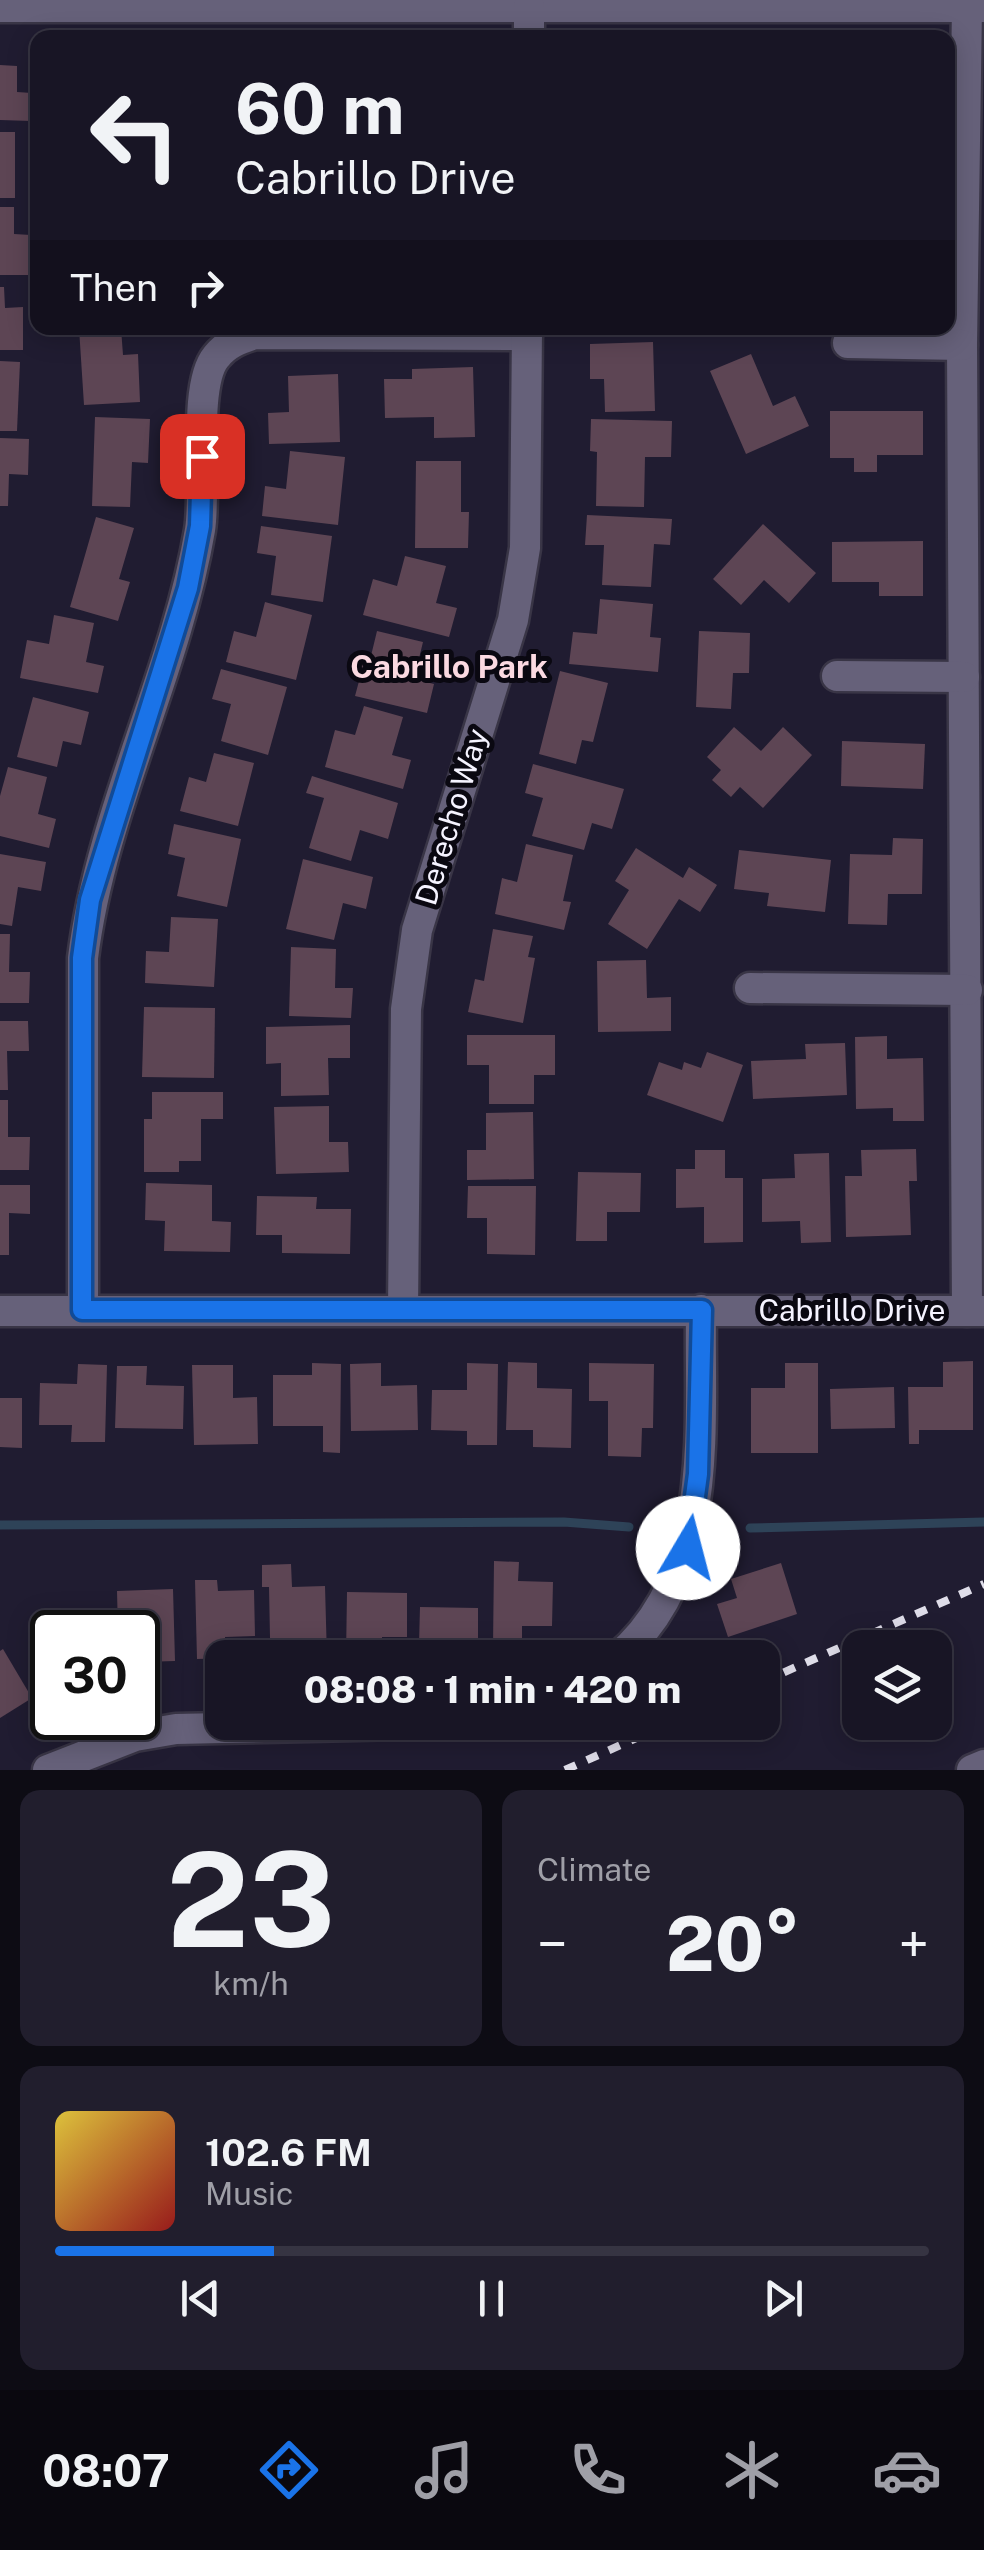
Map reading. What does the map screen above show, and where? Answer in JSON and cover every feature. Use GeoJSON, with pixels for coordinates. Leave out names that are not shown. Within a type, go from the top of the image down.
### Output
{"type":"FeatureCollection","features":[{"type":"Feature","properties":{"kind":"street"},"geometry":{"type":"LineString","coordinates":[[0,8],[278,4],[529,22],[975,6],[962,345],[967,990],[975,1311]]}},
{"type":"Feature","properties":{"kind":"street"},"geometry":{"type":"LineString","coordinates":[[82,1310],[82,958],[90,900],[188,588],[200,526],[205,386],[214,359],[233,341],[252,335]]}},
{"type":"Feature","properties":{"kind":"street","name":"Derecho Way"},"geometry":{"type":"LineString","coordinates":[[403,1310],[406,1009],[416,930],[513,620],[525,548],[527,335]]}},
{"type":"Feature","properties":{"kind":"street"},"geometry":{"type":"LineString","coordinates":[[848,342],[962,345]]}},
{"type":"Feature","properties":{"kind":"street"},"geometry":{"type":"LineString","coordinates":[[837,676],[964,676]]}},
{"type":"Feature","properties":{"kind":"street"},"geometry":{"type":"LineString","coordinates":[[750,988],[967,990]]}},
{"type":"Feature","properties":{"kind":"street"},"geometry":{"type":"LineString","coordinates":[[635,1640],[662,1604],[688,1548],[698,1474],[702,1310]]}},
{"type":"Feature","properties":{"kind":"street","name":"Cabrillo Drive"},"geometry":{"type":"LineString","coordinates":[[0,1311],[975,1311]]}},
{"type":"Feature","properties":{"kind":"street"},"geometry":{"type":"LineString","coordinates":[[48,1770],[135,1736],[205,1729]]}},
{"type":"Feature","properties":{"kind":"street"},"geometry":{"type":"LineString","coordinates":[[972,1770],[984,1765]]}},
{"type":"Feature","properties":{"kind":"building"},"geometry":{"type":"Polygon","coordinates":[[[0,65],[17,66],[17,92],[30,93],[30,121],[0,120],[0,65]]]}},
{"type":"Feature","properties":{"kind":"building"},"geometry":{"type":"Polygon","coordinates":[[[0,132],[15,132],[15,198],[0,198],[0,132]]]}},
{"type":"Feature","properties":{"kind":"building"},"geometry":{"type":"Polygon","coordinates":[[[0,207],[14,207],[14,234],[30,235],[30,275],[0,275],[0,207]]]}},
{"type":"Feature","properties":{"kind":"building"},"geometry":{"type":"Polygon","coordinates":[[[0,287],[4,287],[5,308],[23,307],[23,350],[0,350],[0,287]]]}},
{"type":"Feature","properties":{"kind":"building"},"geometry":{"type":"Polygon","coordinates":[[[79,335],[122,335],[123,355],[138,354],[140,402],[84,405],[79,335]]]}},
{"type":"Feature","properties":{"kind":"building"},"geometry":{"type":"Polygon","coordinates":[[[653,342],[655,411],[605,412],[604,379],[590,379],[590,344],[653,342]]]}},
{"type":"Feature","properties":{"kind":"building"},"geometry":{"type":"Polygon","coordinates":[[[751,354],[773,406],[795,396],[809,426],[746,454],[710,371],[751,354]]]}},
{"type":"Feature","properties":{"kind":"building"},"geometry":{"type":"Polygon","coordinates":[[[0,361],[20,362],[17,431],[0,431],[0,361]]]}},
{"type":"Feature","properties":{"kind":"building"},"geometry":{"type":"Polygon","coordinates":[[[473,367],[475,437],[434,438],[434,417],[385,418],[384,379],[412,379],[412,369],[473,367]]]}},
{"type":"Feature","properties":{"kind":"building"},"geometry":{"type":"Polygon","coordinates":[[[338,374],[340,442],[269,444],[268,413],[289,412],[288,376],[338,374]]]}},
{"type":"Feature","properties":{"kind":"building"},"geometry":{"type":"Polygon","coordinates":[[[830,411],[923,411],[923,455],[877,455],[877,472],[854,472],[854,458],[830,458],[830,411]]]}},
{"type":"Feature","properties":{"kind":"building"},"geometry":{"type":"Polygon","coordinates":[[[95,417],[150,419],[148,463],[132,462],[130,507],[92,506],[95,417]]]}},
{"type":"Feature","properties":{"kind":"building"},"geometry":{"type":"Polygon","coordinates":[[[591,419],[672,421],[671,457],[645,457],[644,507],[596,506],[597,452],[590,451],[591,419]]]}},
{"type":"Feature","properties":{"kind":"building"},"geometry":{"type":"Polygon","coordinates":[[[0,438],[29,439],[28,475],[9,474],[8,506],[0,506],[0,438]]]}},
{"type":"Feature","properties":{"kind":"building"},"geometry":{"type":"Polygon","coordinates":[[[290,451],[345,457],[338,525],[262,516],[265,486],[286,489],[290,451]]]}},
{"type":"Feature","properties":{"kind":"building"},"geometry":{"type":"Polygon","coordinates":[[[416,461],[461,461],[461,512],[469,512],[468,548],[415,548],[416,461]]]}},
{"type":"Feature","properties":{"kind":"building"},"geometry":{"type":"Polygon","coordinates":[[[587,515],[672,519],[670,545],[654,544],[651,587],[602,585],[604,545],[585,545],[587,515]]]}},
{"type":"Feature","properties":{"kind":"building"},"geometry":{"type":"Polygon","coordinates":[[[96,517],[134,528],[119,579],[130,582],[118,621],[70,607],[96,517]]]}},
{"type":"Feature","properties":{"kind":"building"},"geometry":{"type":"Polygon","coordinates":[[[763,524],[816,573],[789,603],[764,580],[741,605],[713,579],[763,524]]]}},
{"type":"Feature","properties":{"kind":"building"},"geometry":{"type":"Polygon","coordinates":[[[261,526],[332,536],[323,602],[271,595],[276,556],[257,553],[261,526]]]}},
{"type":"Feature","properties":{"kind":"building"},"geometry":{"type":"Polygon","coordinates":[[[923,541],[923,596],[879,596],[879,582],[832,582],[832,542],[923,541]]]}},
{"type":"Feature","properties":{"kind":"building"},"geometry":{"type":"Polygon","coordinates":[[[405,556],[446,566],[436,603],[457,608],[449,637],[363,615],[373,579],[397,586],[405,556]]]}},
{"type":"Feature","properties":{"kind":"building"},"geometry":{"type":"Polygon","coordinates":[[[600,599],[653,604],[650,637],[661,638],[658,672],[569,664],[573,632],[597,634],[600,599]]]}},
{"type":"Feature","properties":{"kind":"building"},"geometry":{"type":"Polygon","coordinates":[[[265,602],[312,615],[296,680],[226,662],[234,631],[256,637],[265,602]]]}},
{"type":"Feature","properties":{"kind":"building"},"geometry":{"type":"Polygon","coordinates":[[[54,615],[94,623],[86,662],[104,666],[98,693],[20,678],[27,640],[49,644],[54,615]]]}},
{"type":"Feature","properties":{"kind":"building"},"geometry":{"type":"Polygon","coordinates":[[[377,631],[423,642],[414,679],[434,684],[427,713],[355,696],[362,670],[351,667],[352,661],[369,664],[377,631]]]}},
{"type":"Feature","properties":{"kind":"building"},"geometry":{"type":"Polygon","coordinates":[[[699,631],[750,633],[749,673],[733,673],[731,709],[696,707],[699,631]]]}},
{"type":"Feature","properties":{"kind":"building"},"geometry":{"type":"Polygon","coordinates":[[[221,669],[287,687],[268,755],[221,741],[231,704],[212,699],[221,669]]]}},
{"type":"Feature","properties":{"kind":"building"},"geometry":{"type":"Polygon","coordinates":[[[560,671],[608,683],[593,742],[582,740],[576,764],[539,754],[560,671]]]}},
{"type":"Feature","properties":{"kind":"building"},"geometry":{"type":"Polygon","coordinates":[[[33,697],[89,712],[81,745],[63,741],[57,767],[17,757],[33,697]]]}},
{"type":"Feature","properties":{"kind":"building"},"geometry":{"type":"Polygon","coordinates":[[[364,706],[403,717],[392,755],[411,760],[403,789],[325,767],[335,730],[355,735],[364,706]]]}},
{"type":"Feature","properties":{"kind":"building"},"geometry":{"type":"Polygon","coordinates":[[[734,727],[761,751],[783,727],[812,755],[763,808],[740,787],[731,797],[712,780],[721,770],[707,757],[734,727]]]}},
{"type":"Feature","properties":{"kind":"building"},"geometry":{"type":"Polygon","coordinates":[[[842,741],[925,744],[923,789],[841,786],[842,741]]]}},
{"type":"Feature","properties":{"kind":"building"},"geometry":{"type":"Polygon","coordinates":[[[214,753],[254,763],[238,826],[180,811],[189,777],[206,782],[214,753]]]}},
{"type":"Feature","properties":{"kind":"building"},"geometry":{"type":"Polygon","coordinates":[[[533,764],[624,789],[612,829],[592,823],[584,850],[532,836],[543,798],[525,793],[533,764]]]}},
{"type":"Feature","properties":{"kind":"building"},"geometry":{"type":"Polygon","coordinates":[[[8,767],[47,777],[38,814],[56,819],[49,848],[0,836],[0,796],[8,767]]]}},
{"type":"Feature","properties":{"kind":"building"},"geometry":{"type":"Polygon","coordinates":[[[312,776],[398,803],[388,839],[360,830],[351,861],[309,848],[324,798],[306,793],[312,776]]]}},
{"type":"Feature","properties":{"kind":"building"},"geometry":{"type":"Polygon","coordinates":[[[174,824],[241,839],[227,907],[177,896],[185,858],[168,854],[174,824]]]}},
{"type":"Feature","properties":{"kind":"building"},"geometry":{"type":"Polygon","coordinates":[[[893,838],[923,839],[922,894],[888,894],[887,925],[848,924],[850,854],[892,855],[893,838]]]}},
{"type":"Feature","properties":{"kind":"building"},"geometry":{"type":"Polygon","coordinates":[[[526,844],[573,855],[563,901],[571,902],[564,930],[495,914],[502,878],[517,882],[526,844]]]}},
{"type":"Feature","properties":{"kind":"building"},"geometry":{"type":"Polygon","coordinates":[[[636,848],[683,878],[689,867],[717,885],[700,912],[679,899],[647,949],[608,924],[629,890],[615,881],[636,848]]]}},
{"type":"Feature","properties":{"kind":"building"},"geometry":{"type":"Polygon","coordinates":[[[739,850],[831,860],[825,912],[767,906],[769,893],[734,889],[739,850]]]}},
{"type":"Feature","properties":{"kind":"building"},"geometry":{"type":"Polygon","coordinates":[[[0,854],[46,862],[41,891],[18,887],[12,926],[0,924],[0,854]]]}},
{"type":"Feature","properties":{"kind":"building"},"geometry":{"type":"Polygon","coordinates":[[[303,859],[373,877],[366,909],[343,903],[334,940],[286,929],[303,859]]]}},
{"type":"Feature","properties":{"kind":"building"},"geometry":{"type":"Polygon","coordinates":[[[171,917],[218,919],[214,987],[145,983],[146,951],[169,952],[171,917]]]}},
{"type":"Feature","properties":{"kind":"building"},"geometry":{"type":"Polygon","coordinates":[[[493,929],[533,936],[528,957],[535,958],[523,1023],[468,1012],[475,979],[484,981],[493,929]]]}},
{"type":"Feature","properties":{"kind":"building"},"geometry":{"type":"Polygon","coordinates":[[[0,934],[10,934],[9,972],[30,972],[29,1003],[0,1003],[0,934]]]}},
{"type":"Feature","properties":{"kind":"building"},"geometry":{"type":"Polygon","coordinates":[[[291,947],[336,949],[335,988],[353,988],[351,1018],[289,1016],[291,947]]]}},
{"type":"Feature","properties":{"kind":"building"},"geometry":{"type":"Polygon","coordinates":[[[646,960],[647,998],[671,997],[671,1031],[598,1032],[597,961],[646,960]]]}},
{"type":"Feature","properties":{"kind":"building"},"geometry":{"type":"Polygon","coordinates":[[[144,1007],[215,1008],[214,1078],[142,1077],[144,1007]]]}},
{"type":"Feature","properties":{"kind":"building"},"geometry":{"type":"Polygon","coordinates":[[[0,1021],[28,1021],[29,1051],[7,1051],[8,1090],[0,1090],[0,1021]]]}},
{"type":"Feature","properties":{"kind":"building"},"geometry":{"type":"Polygon","coordinates":[[[350,1025],[350,1058],[328,1058],[329,1095],[281,1096],[281,1063],[266,1064],[266,1027],[350,1025]]]}},
{"type":"Feature","properties":{"kind":"building"},"geometry":{"type":"Polygon","coordinates":[[[467,1035],[555,1035],[555,1075],[534,1075],[534,1104],[489,1104],[489,1065],[467,1065],[467,1035]]]}},
{"type":"Feature","properties":{"kind":"building"},"geometry":{"type":"Polygon","coordinates":[[[887,1036],[887,1059],[923,1058],[924,1121],[893,1121],[893,1108],[856,1109],[855,1037],[887,1036]]]}},
{"type":"Feature","properties":{"kind":"building"},"geometry":{"type":"Polygon","coordinates":[[[845,1043],[847,1095],[753,1099],[751,1061],[806,1059],[805,1044],[845,1043]]]}},
{"type":"Feature","properties":{"kind":"building"},"geometry":{"type":"Polygon","coordinates":[[[707,1052],[743,1065],[723,1122],[647,1095],[659,1062],[682,1070],[684,1062],[701,1068],[707,1052]]]}},
{"type":"Feature","properties":{"kind":"building"},"geometry":{"type":"Polygon","coordinates":[[[152,1092],[223,1092],[223,1119],[201,1119],[201,1161],[179,1161],[179,1172],[144,1172],[144,1119],[152,1119],[152,1092]]]}},
{"type":"Feature","properties":{"kind":"building"},"geometry":{"type":"Polygon","coordinates":[[[0,1100],[8,1100],[8,1137],[30,1137],[29,1170],[0,1170],[0,1100]]]}},
{"type":"Feature","properties":{"kind":"building"},"geometry":{"type":"Polygon","coordinates":[[[329,1106],[329,1142],[348,1142],[349,1172],[276,1174],[274,1107],[329,1106]]]}},
{"type":"Feature","properties":{"kind":"building"},"geometry":{"type":"Polygon","coordinates":[[[533,1112],[534,1179],[467,1180],[467,1150],[486,1150],[486,1113],[533,1112]]]}},
{"type":"Feature","properties":{"kind":"building"},"geometry":{"type":"Polygon","coordinates":[[[916,1149],[917,1181],[909,1181],[911,1235],[846,1237],[845,1176],[862,1176],[861,1150],[916,1149]]]}},
{"type":"Feature","properties":{"kind":"building"},"geometry":{"type":"Polygon","coordinates":[[[695,1150],[725,1150],[725,1178],[743,1178],[743,1242],[704,1243],[704,1207],[676,1208],[676,1169],[695,1169],[695,1150]]]}},
{"type":"Feature","properties":{"kind":"building"},"geometry":{"type":"Polygon","coordinates":[[[829,1153],[831,1242],[801,1243],[800,1221],[762,1222],[762,1179],[795,1178],[794,1154],[829,1153]]]}},
{"type":"Feature","properties":{"kind":"building"},"geometry":{"type":"Polygon","coordinates":[[[578,1172],[641,1173],[640,1212],[607,1212],[607,1241],[576,1241],[578,1172]]]}},
{"type":"Feature","properties":{"kind":"building"},"geometry":{"type":"Polygon","coordinates":[[[146,1183],[212,1185],[212,1221],[231,1222],[230,1252],[164,1251],[165,1221],[145,1220],[146,1183]]]}},
{"type":"Feature","properties":{"kind":"building"},"geometry":{"type":"Polygon","coordinates":[[[0,1185],[30,1185],[30,1214],[9,1213],[9,1255],[0,1255],[0,1185]]]}},
{"type":"Feature","properties":{"kind":"building"},"geometry":{"type":"Polygon","coordinates":[[[468,1186],[536,1186],[535,1255],[487,1254],[487,1218],[467,1218],[468,1186]]]}},
{"type":"Feature","properties":{"kind":"building"},"geometry":{"type":"Polygon","coordinates":[[[257,1196],[317,1197],[316,1209],[351,1209],[350,1254],[282,1253],[282,1235],[256,1235],[257,1196]]]}},
{"type":"Feature","properties":{"kind":"building"},"geometry":{"type":"Polygon","coordinates":[[[973,1361],[973,1430],[919,1430],[919,1444],[909,1444],[908,1387],[943,1387],[943,1362],[973,1361]]]}},
{"type":"Feature","properties":{"kind":"building"},"geometry":{"type":"Polygon","coordinates":[[[508,1362],[537,1363],[537,1388],[572,1389],[571,1448],[533,1447],[533,1430],[506,1430],[508,1362]]]}},
{"type":"Feature","properties":{"kind":"building"},"geometry":{"type":"Polygon","coordinates":[[[312,1363],[341,1364],[340,1453],[323,1452],[323,1426],[273,1426],[273,1375],[312,1375],[312,1363]]]}},
{"type":"Feature","properties":{"kind":"building"},"geometry":{"type":"Polygon","coordinates":[[[381,1363],[381,1386],[417,1385],[418,1430],[351,1431],[350,1364],[381,1363]]]}},
{"type":"Feature","properties":{"kind":"building"},"geometry":{"type":"Polygon","coordinates":[[[467,1363],[498,1364],[497,1445],[467,1445],[467,1431],[431,1430],[432,1390],[467,1390],[467,1363]]]}},
{"type":"Feature","properties":{"kind":"building"},"geometry":{"type":"Polygon","coordinates":[[[589,1363],[654,1364],[653,1428],[642,1428],[641,1457],[608,1456],[608,1401],[589,1401],[589,1363]]]}},
{"type":"Feature","properties":{"kind":"building"},"geometry":{"type":"Polygon","coordinates":[[[785,1363],[818,1363],[818,1453],[751,1453],[751,1388],[785,1388],[785,1363]]]}},
{"type":"Feature","properties":{"kind":"building"},"geometry":{"type":"Polygon","coordinates":[[[78,1364],[107,1365],[105,1442],[71,1442],[72,1425],[39,1425],[40,1383],[77,1384],[78,1364]]]}},
{"type":"Feature","properties":{"kind":"building"},"geometry":{"type":"Polygon","coordinates":[[[192,1365],[233,1365],[233,1398],[257,1397],[258,1444],[194,1445],[192,1365]]]}},
{"type":"Feature","properties":{"kind":"building"},"geometry":{"type":"Polygon","coordinates":[[[117,1366],[147,1366],[146,1385],[184,1386],[183,1429],[115,1428],[117,1366]]]}},
{"type":"Feature","properties":{"kind":"building"},"geometry":{"type":"Polygon","coordinates":[[[894,1387],[895,1428],[831,1429],[830,1389],[894,1387]]]}},
{"type":"Feature","properties":{"kind":"building"},"geometry":{"type":"Polygon","coordinates":[[[0,1398],[22,1398],[22,1448],[0,1447],[0,1398]]]}},
{"type":"Feature","properties":{"kind":"building"},"geometry":{"type":"Polygon","coordinates":[[[494,1561],[519,1562],[518,1581],[553,1582],[552,1626],[522,1626],[522,1640],[493,1640],[494,1561]]]}},
{"type":"Feature","properties":{"kind":"building"},"geometry":{"type":"Polygon","coordinates":[[[781,1563],[797,1614],[728,1637],[717,1604],[737,1598],[731,1579],[781,1563]]]}},
{"type":"Feature","properties":{"kind":"building"},"geometry":{"type":"Polygon","coordinates":[[[291,1564],[292,1587],[325,1586],[326,1640],[270,1638],[269,1587],[262,1587],[262,1565],[291,1564]]]}},
{"type":"Feature","properties":{"kind":"building"},"geometry":{"type":"Polygon","coordinates":[[[195,1580],[217,1580],[218,1591],[254,1590],[255,1636],[205,1640],[205,1659],[197,1659],[195,1580]]]}},
{"type":"Feature","properties":{"kind":"building"},"geometry":{"type":"Polygon","coordinates":[[[173,1589],[175,1661],[160,1661],[160,1610],[117,1610],[117,1591],[173,1589]]]}},
{"type":"Feature","properties":{"kind":"building"},"geometry":{"type":"Polygon","coordinates":[[[347,1592],[407,1593],[407,1637],[346,1640],[347,1592]]]}},
{"type":"Feature","properties":{"kind":"building"},"geometry":{"type":"Polygon","coordinates":[[[420,1607],[478,1608],[478,1640],[419,1640],[420,1607]]]}},
{"type":"Feature","properties":{"kind":"building"},"geometry":{"type":"Polygon","coordinates":[[[3,1649],[30,1699],[0,1718],[3,1649]]]}},
{"type":"Feature","properties":{"kind":"waterway"},"geometry":{"type":"LineString","coordinates":[[0,1525],[564,1522],[629,1527]]}},
{"type":"Feature","properties":{"kind":"waterway"},"geometry":{"type":"LineString","coordinates":[[750,1528],[984,1522]]}},
{"type":"Feature","properties":{"kind":"railway"},"geometry":{"type":"LineString","coordinates":[[780,1674],[984,1584]]}},
{"type":"Feature","properties":{"kind":"railway"},"geometry":{"type":"LineString","coordinates":[[565,1770],[632,1740]]}},
{"type":"Feature","properties":{"kind":"district","name":"Cabrillo Park"},"geometry":{"type":"Point","coordinates":[449,667]}},
{"type":"Feature","properties":{"kind":"route"},"geometry":{"type":"LineString","coordinates":[[202,456],[200,526],[188,588],[90,900],[82,958],[82,1310],[702,1310],[698,1474],[688,1548]]}}]}
